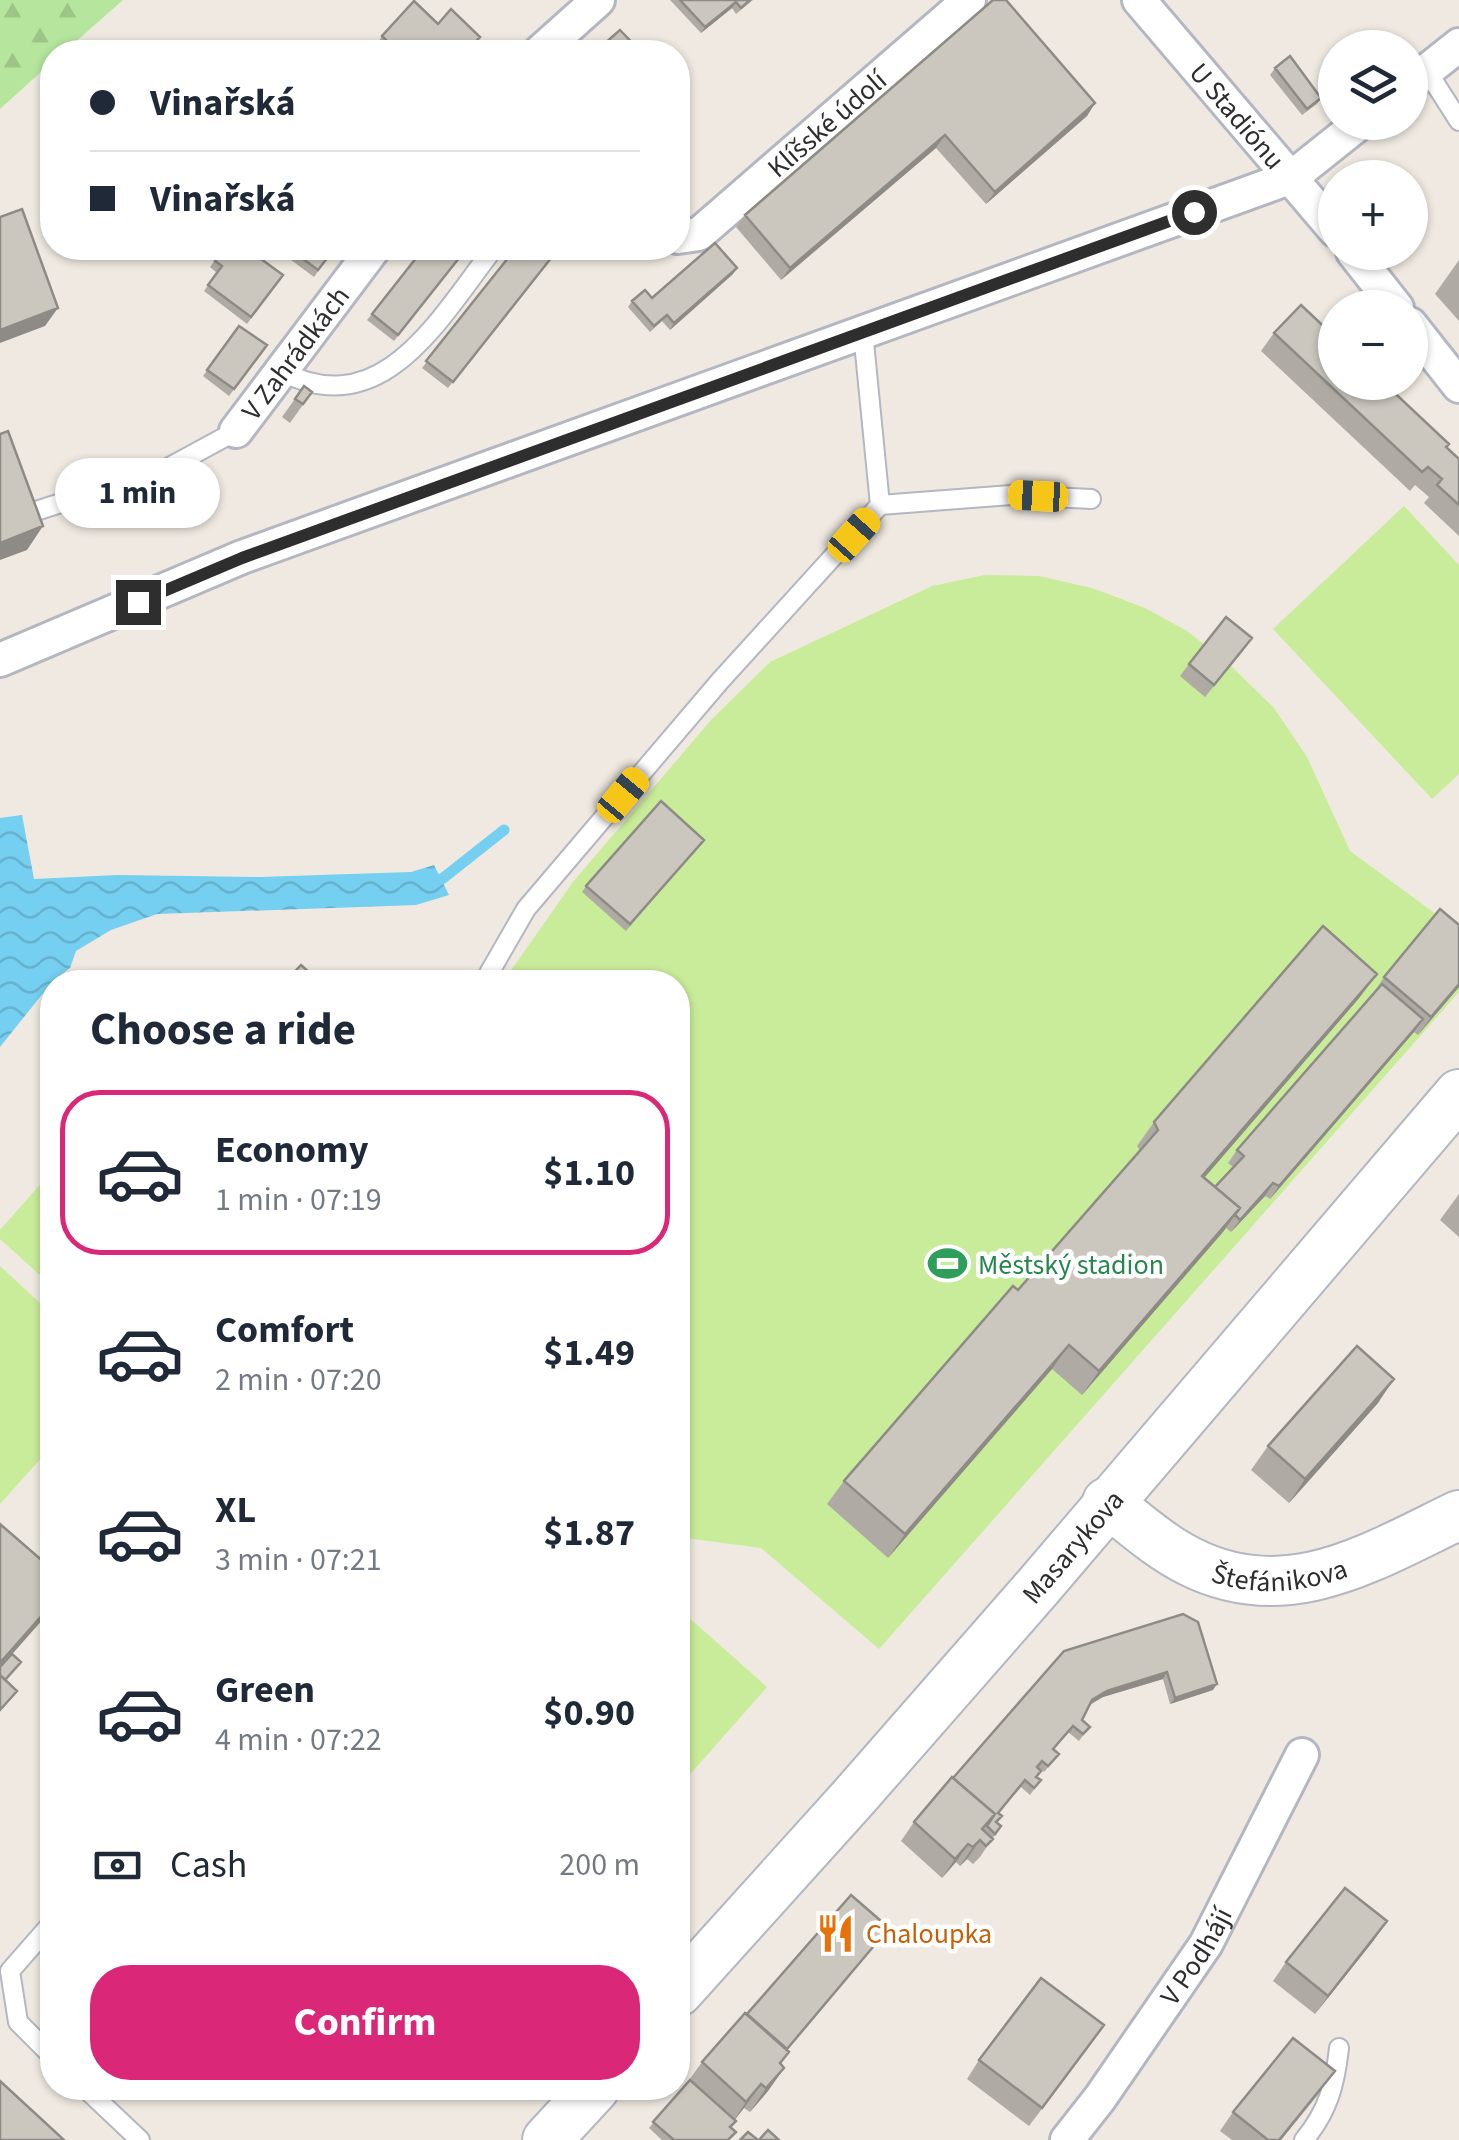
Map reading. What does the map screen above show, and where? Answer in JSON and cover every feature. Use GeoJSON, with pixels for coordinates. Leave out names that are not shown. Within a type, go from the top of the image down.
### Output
{"type":"FeatureCollection","features":[{"type":"Feature","properties":{"kind":"street"},"geometry":{"type":"LineString","coordinates":[[553,40],[598,0]]}},
{"type":"Feature","properties":{"kind":"street","name":"Klíšské údolí"},"geometry":{"type":"LineString","coordinates":[[690,236],[700,234],[969,0]]}},
{"type":"Feature","properties":{"kind":"street","name":"U Stadiónu"},"geometry":{"type":"LineString","coordinates":[[1139,0],[1318,209]]}},
{"type":"Feature","properties":{"kind":"street"},"geometry":{"type":"LineString","coordinates":[[1428,69],[1459,45]]}},
{"type":"Feature","properties":{"kind":"street"},"geometry":{"type":"LineString","coordinates":[[0,660],[242,558],[1292,177],[1338,140]]}},
{"type":"Feature","properties":{"kind":"street","name":"V Zahrádkách"},"geometry":{"type":"LineString","coordinates":[[236,431],[365,260]]}},
{"type":"Feature","properties":{"kind":"street"},"geometry":{"type":"LineString","coordinates":[[1367,270],[1382,290]]}},
{"type":"Feature","properties":{"kind":"street"},"geometry":{"type":"LineString","coordinates":[[1428,347],[1459,386]]}},
{"type":"Feature","properties":{"kind":"street","name":"Masarykova"},"geometry":{"type":"LineString","coordinates":[[690,1979],[854,1797],[1459,1094]]}},
{"type":"Feature","properties":{"kind":"street","name":"Štefánikova"},"geometry":{"type":"LineString","coordinates":[[1107,1502],[1190,1562],[1225,1575],[1288,1580],[1320,1578],[1349,1568],[1459,1515]]}},
{"type":"Feature","properties":{"kind":"street","name":"V Podhájí"},"geometry":{"type":"LineString","coordinates":[[1067,2140],[1206,1944],[1302,1755]]}},
{"type":"Feature","properties":{"kind":"street"},"geometry":{"type":"LineString","coordinates":[[547,2140],[584,2100]]}},
{"type":"Feature","properties":{"kind":"lane"},"geometry":{"type":"LineString","coordinates":[[1428,88],[1459,121]]}},
{"type":"Feature","properties":{"kind":"lane"},"geometry":{"type":"LineString","coordinates":[[281,371],[305,384],[338,389],[364,381],[408,358],[485,260]]}},
{"type":"Feature","properties":{"kind":"lane"},"geometry":{"type":"LineString","coordinates":[[863,332],[880,506]]}},
{"type":"Feature","properties":{"kind":"lane","name":"V Zahrádkách"},"geometry":{"type":"LineString","coordinates":[[36,510],[166,468],[236,431]]}},
{"type":"Feature","properties":{"kind":"lane"},"geometry":{"type":"LineString","coordinates":[[491,970],[526,909],[720,681],[880,506],[1011,495],[1091,500]]}},
{"type":"Feature","properties":{"kind":"lane"},"geometry":{"type":"LineString","coordinates":[[40,1937],[10,1971],[18,2022],[40,2044]]}},
{"type":"Feature","properties":{"kind":"lane"},"geometry":{"type":"LineString","coordinates":[[1304,2140],[1322,2118],[1335,2086],[1338,2048]]}},
{"type":"Feature","properties":{"kind":"lane"},"geometry":{"type":"LineString","coordinates":[[98,2100],[140,2140]]}},
{"type":"Feature","properties":{"kind":"green space"},"geometry":{"type":"Polygon","coordinates":[[[0,0],[123,0],[78,40],[40,40],[40,73],[0,109],[0,0]]]}},
{"type":"Feature","properties":{"kind":"green space"},"geometry":{"type":"Polygon","coordinates":[[[1404,506],[1459,565],[1459,774],[1432,799],[1273,629],[1404,506]]]}},
{"type":"Feature","properties":{"kind":"green space","name":"Městský stadion"},"geometry":{"type":"Polygon","coordinates":[[[985,575],[1039,576],[1092,588],[1145,608],[1187,631],[1228,663],[1274,708],[1307,757],[1350,851],[1459,931],[1459,992],[879,1649],[761,1548],[690,1539],[690,970],[511,970],[573,882],[711,720],[770,662],[932,586],[985,575]]]}},
{"type":"Feature","properties":{"kind":"green space"},"geometry":{"type":"Polygon","coordinates":[[[40,1185],[40,1275],[0,1239],[0,1230],[40,1185]]]}},
{"type":"Feature","properties":{"kind":"green space"},"geometry":{"type":"Polygon","coordinates":[[[0,1266],[40,1303],[40,1459],[0,1504],[0,1266]]]}},
{"type":"Feature","properties":{"kind":"green space"},"geometry":{"type":"Polygon","coordinates":[[[690,1619],[767,1687],[690,1774],[690,1619]]]}},
{"type":"Feature","properties":{"kind":"water"},"geometry":{"type":"Polygon","coordinates":[[[22,815],[34,879],[411,872],[434,865],[449,895],[416,905],[157,914],[111,930],[76,951],[67,970],[40,970],[40,997],[0,1047],[0,818],[22,815]]]}},
{"type":"Feature","properties":{"kind":"building"},"geometry":{"type":"Polygon","coordinates":[[[680,0],[750,0],[741,8],[736,2],[705,27],[680,0]]]}},
{"type":"Feature","properties":{"kind":"building"},"geometry":{"type":"Polygon","coordinates":[[[993,0],[1006,0],[1095,103],[995,192],[945,135],[790,268],[745,215],[993,0]]]}},
{"type":"Feature","properties":{"kind":"building"},"geometry":{"type":"Polygon","coordinates":[[[414,1],[438,24],[451,9],[480,37],[386,40],[382,36],[414,1]]]}},
{"type":"Feature","properties":{"kind":"building"},"geometry":{"type":"Polygon","coordinates":[[[620,30],[630,40],[609,40],[620,30]]]}},
{"type":"Feature","properties":{"kind":"building"},"geometry":{"type":"Polygon","coordinates":[[[1290,56],[1318,94],[1318,100],[1307,109],[1275,68],[1290,56]]]}},
{"type":"Feature","properties":{"kind":"building"},"geometry":{"type":"Polygon","coordinates":[[[22,209],[58,308],[0,330],[0,217],[22,209]]]}},
{"type":"Feature","properties":{"kind":"building"},"geometry":{"type":"Polygon","coordinates":[[[715,243],[737,268],[674,323],[667,315],[654,326],[632,301],[645,290],[652,298],[715,243]]]}},
{"type":"Feature","properties":{"kind":"building"},"geometry":{"type":"Polygon","coordinates":[[[262,260],[283,275],[251,317],[208,285],[222,266],[215,261],[262,260]]]}},
{"type":"Feature","properties":{"kind":"building"},"geometry":{"type":"Polygon","coordinates":[[[304,260],[326,260],[318,270],[304,260]]]}},
{"type":"Feature","properties":{"kind":"building"},"geometry":{"type":"Polygon","coordinates":[[[415,260],[457,260],[398,335],[372,314],[415,260]]]}},
{"type":"Feature","properties":{"kind":"building"},"geometry":{"type":"Polygon","coordinates":[[[506,260],[550,260],[453,382],[426,361],[506,260]]]}},
{"type":"Feature","properties":{"kind":"building"},"geometry":{"type":"Polygon","coordinates":[[[1301,305],[1318,321],[1318,374],[1274,333],[1301,305]]]}},
{"type":"Feature","properties":{"kind":"building"},"geometry":{"type":"Polygon","coordinates":[[[239,326],[267,345],[234,389],[207,370],[239,326]]]}},
{"type":"Feature","properties":{"kind":"building"},"geometry":{"type":"Polygon","coordinates":[[[304,386],[312,392],[303,404],[295,399],[304,386]]]}},
{"type":"Feature","properties":{"kind":"building"},"geometry":{"type":"Polygon","coordinates":[[[1345,400],[1402,400],[1449,444],[1446,447],[1459,459],[1459,505],[1437,485],[1442,479],[1428,467],[1422,472],[1345,400]]]}},
{"type":"Feature","properties":{"kind":"building"},"geometry":{"type":"Polygon","coordinates":[[[8,431],[43,526],[0,543],[0,434],[8,431]]]}},
{"type":"Feature","properties":{"kind":"building"},"geometry":{"type":"Polygon","coordinates":[[[1226,617],[1252,638],[1214,685],[1189,664],[1226,617]]]}},
{"type":"Feature","properties":{"kind":"building"},"geometry":{"type":"Polygon","coordinates":[[[661,801],[704,840],[630,924],[586,886],[661,801]]]}},
{"type":"Feature","properties":{"kind":"building"},"geometry":{"type":"Polygon","coordinates":[[[1440,909],[1459,925],[1459,984],[1431,1017],[1384,977],[1440,909]]]}},
{"type":"Feature","properties":{"kind":"building"},"geometry":{"type":"Polygon","coordinates":[[[1323,926],[1377,974],[1202,1176],[1240,1208],[1099,1371],[1069,1345],[905,1534],[844,1481],[1013,1286],[1018,1290],[1158,1130],[1154,1122],[1323,926]]]}},
{"type":"Feature","properties":{"kind":"building"},"geometry":{"type":"Polygon","coordinates":[[[1382,984],[1423,1019],[1279,1186],[1273,1183],[1240,1220],[1235,1215],[1240,1208],[1215,1187],[1244,1156],[1237,1150],[1382,984]]]}},
{"type":"Feature","properties":{"kind":"building"},"geometry":{"type":"Polygon","coordinates":[[[1357,1346],[1394,1379],[1305,1479],[1268,1446],[1357,1346]]]}},
{"type":"Feature","properties":{"kind":"building"},"geometry":{"type":"Polygon","coordinates":[[[0,1524],[40,1559],[40,1618],[0,1663],[0,1524]]]}},
{"type":"Feature","properties":{"kind":"building"},"geometry":{"type":"Polygon","coordinates":[[[1183,1614],[1198,1622],[1217,1684],[1175,1698],[1167,1672],[1107,1691],[1092,1700],[1082,1720],[1090,1727],[1083,1734],[1073,1726],[1053,1749],[1059,1754],[1048,1766],[1042,1761],[1037,1767],[1041,1771],[1036,1777],[1041,1780],[1034,1788],[1025,1780],[998,1813],[1002,1816],[996,1822],[1001,1826],[995,1834],[987,1826],[995,1814],[953,1778],[1064,1651],[1183,1614]]]}},
{"type":"Feature","properties":{"kind":"building"},"geometry":{"type":"Polygon","coordinates":[[[12,1654],[21,1662],[5,1680],[0,1667],[12,1654]]]}},
{"type":"Feature","properties":{"kind":"building"},"geometry":{"type":"Polygon","coordinates":[[[0,1675],[17,1691],[0,1710],[0,1675]]]}},
{"type":"Feature","properties":{"kind":"building"},"geometry":{"type":"Polygon","coordinates":[[[952,1777],[995,1814],[982,1829],[993,1839],[986,1846],[980,1840],[973,1847],[968,1844],[955,1859],[914,1822],[952,1777]]]}},
{"type":"Feature","properties":{"kind":"building"},"geometry":{"type":"Polygon","coordinates":[[[1345,1888],[1387,1921],[1328,1996],[1286,1962],[1345,1888]]]}},
{"type":"Feature","properties":{"kind":"building"},"geometry":{"type":"Polygon","coordinates":[[[851,1895],[889,1928],[787,2049],[747,2014],[851,1895]]]}},
{"type":"Feature","properties":{"kind":"building"},"geometry":{"type":"Polygon","coordinates":[[[1041,1978],[1104,2025],[1042,2108],[979,2060],[1041,1978]]]}},
{"type":"Feature","properties":{"kind":"building"},"geometry":{"type":"Polygon","coordinates":[[[745,2013],[789,2052],[780,2063],[784,2068],[766,2088],[761,2084],[746,2102],[702,2062],[745,2013]]]}},
{"type":"Feature","properties":{"kind":"building"},"geometry":{"type":"Polygon","coordinates":[[[1293,2038],[1335,2071],[1279,2140],[1268,2140],[1233,2112],[1293,2038]]]}},
{"type":"Feature","properties":{"kind":"building"},"geometry":{"type":"Polygon","coordinates":[[[690,2080],[736,2121],[730,2127],[736,2132],[728,2140],[674,2140],[653,2122],[672,2100],[690,2100],[690,2080]]]}},
{"type":"Feature","properties":{"kind":"building"},"geometry":{"type":"Polygon","coordinates":[[[0,2081],[64,2140],[0,2140],[0,2081]]]}},
{"type":"Feature","properties":{"kind":"building"},"geometry":{"type":"Polygon","coordinates":[[[768,2130],[779,2140],[759,2140],[768,2130]]]}},
{"type":"Feature","properties":{"kind":"building"},"geometry":{"type":"Polygon","coordinates":[[[748,2132],[758,2140],[740,2140],[748,2132]]]}},
{"type":"Feature","properties":{"kind":"waterway"},"geometry":{"type":"LineString","coordinates":[[431,880],[442,879],[504,830]]}},
{"type":"Feature","properties":{"kind":"place","name":"Městský stadion"},"geometry":{"type":"Point","coordinates":[948,1264]}},
{"type":"Feature","properties":{"kind":"place","name":"Chaloupka"},"geometry":{"type":"Point","coordinates":[836,1933]}},
{"type":"Feature","properties":{"kind":"route"},"geometry":{"type":"LineString","coordinates":[[138,602],[242,558],[1194,212]]}}]}
